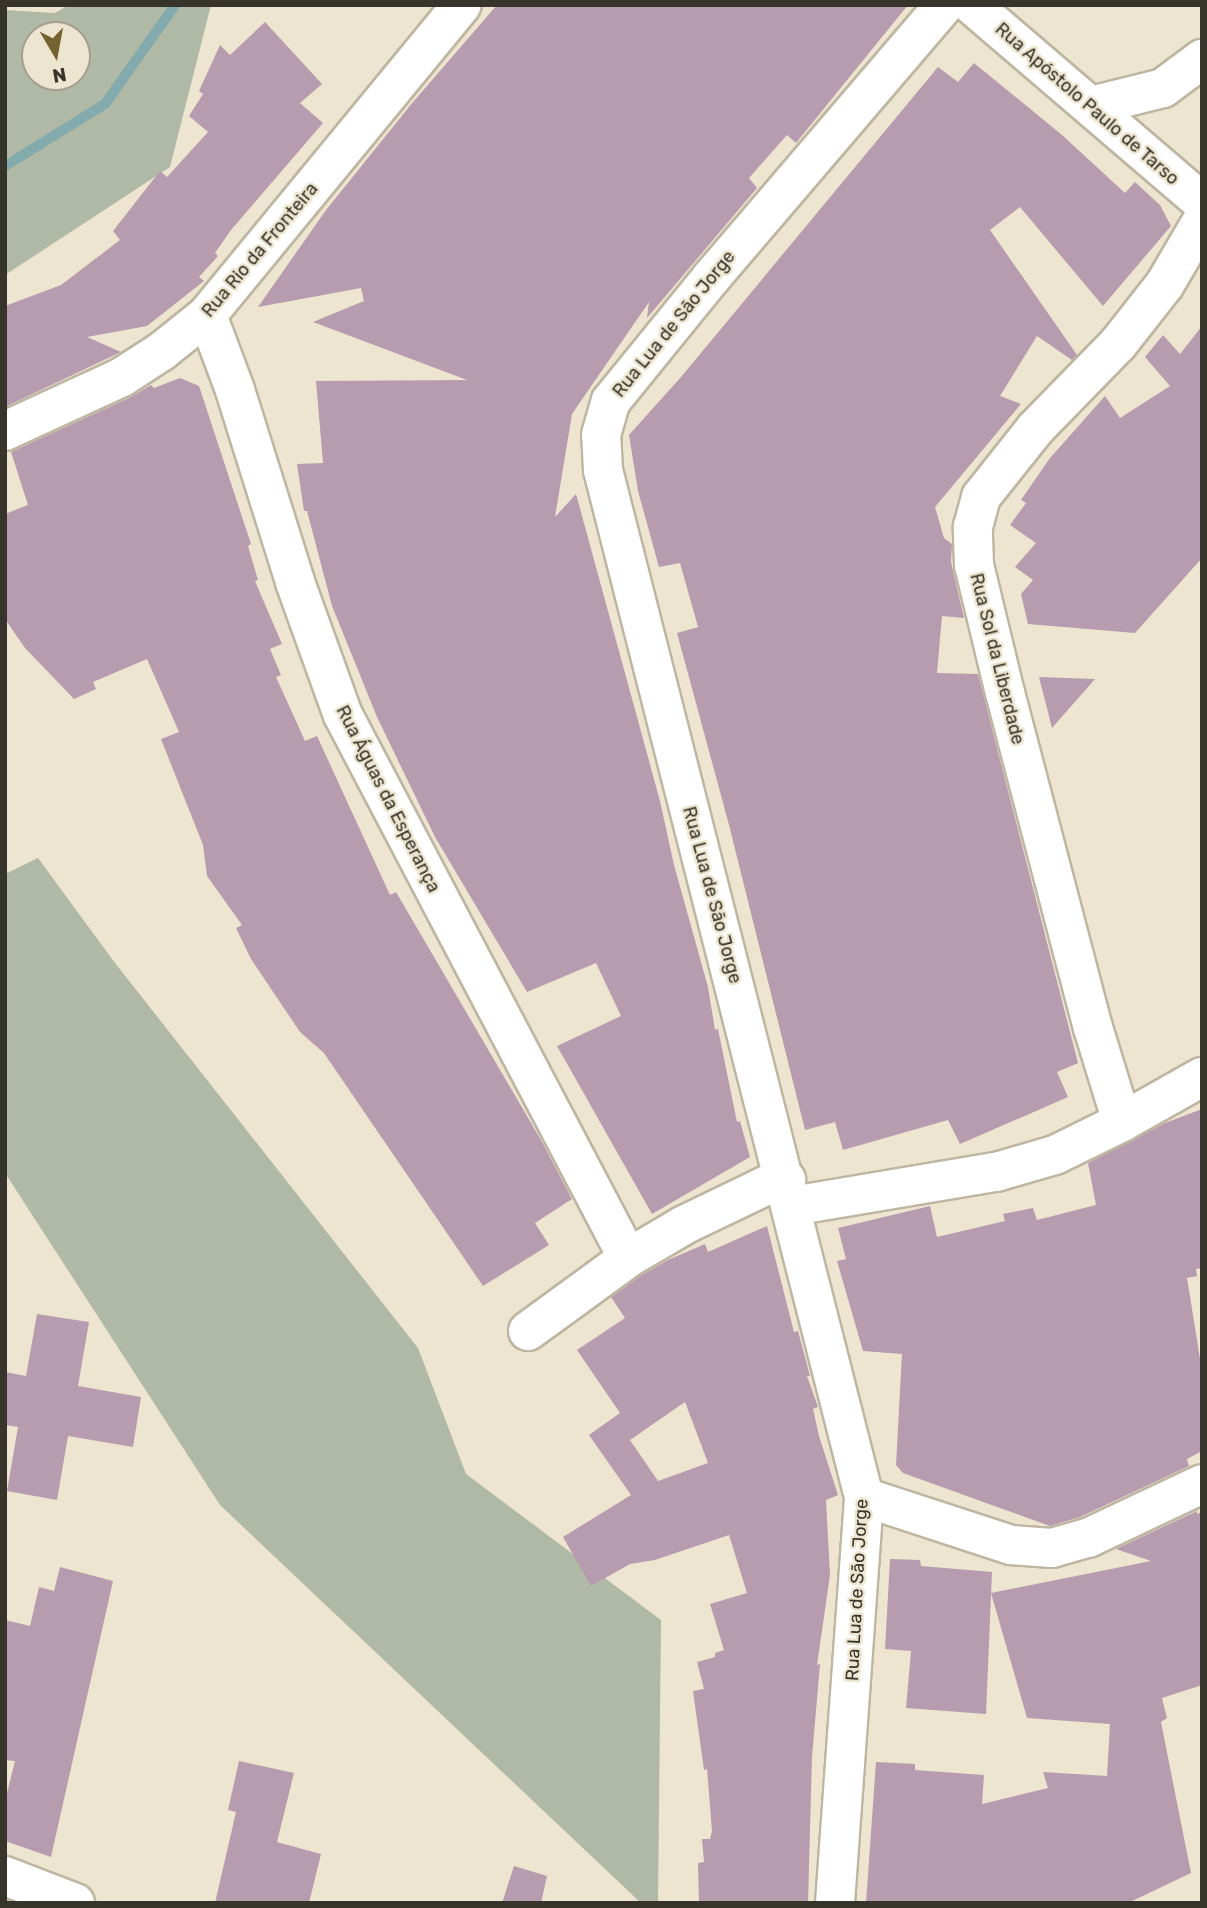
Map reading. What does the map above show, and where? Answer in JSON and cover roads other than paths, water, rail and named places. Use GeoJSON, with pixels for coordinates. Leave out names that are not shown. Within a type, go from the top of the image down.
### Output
{"type":"FeatureCollection","features":[{"type":"Feature","properties":{"kind":"street","name":"Rua Rio da Fronteira"},"geometry":{"type":"LineString","coordinates":[[5,431],[122,377],[162,351],[207,315],[463,5]]}},
{"type":"Feature","properties":{"kind":"street","name":"Rua Lua de São Jorge"},"geometry":{"type":"LineString","coordinates":[[835,1903],[864,1497],[789,1193],[603,470],[601,435],[611,401],[711,278],[944,5]]}},
{"type":"Feature","properties":{"kind":"street","name":"Rua Apóstolo Paulo de Tarso"},"geometry":{"type":"LineString","coordinates":[[972,5],[1202,202]]}},
{"type":"Feature","properties":{"kind":"street"},"geometry":{"type":"LineString","coordinates":[[1091,106],[1163,88],[1202,59]]}},
{"type":"Feature","properties":{"kind":"street","name":"Rua Sol da Liberdade"},"geometry":{"type":"LineString","coordinates":[[1122,1122],[1093,1028],[1005,693],[974,565],[973,527],[981,497],[1035,429],[1118,344],[1165,284],[1202,221]]}},
{"type":"Feature","properties":{"kind":"street","name":"Rua Águas da Esperança"},"geometry":{"type":"LineString","coordinates":[[207,315],[235,390],[295,582],[343,715],[628,1258]]}},
{"type":"Feature","properties":{"kind":"street"},"geometry":{"type":"LineString","coordinates":[[528,1331],[628,1258],[684,1225],[767,1185],[789,1193],[996,1172],[1055,1155],[1122,1122],[1202,1077]]}},
{"type":"Feature","properties":{"kind":"street"},"geometry":{"type":"LineString","coordinates":[[864,1497],[1012,1545],[1052,1548],[1088,1538],[1202,1484]]}},
{"type":"Feature","properties":{"kind":"street"},"geometry":{"type":"LineString","coordinates":[[5,1876],[75,1903]]}},
{"type":"Feature","properties":{"kind":"waterway"},"geometry":{"type":"LineString","coordinates":[[5,166],[105,104],[175,5]]}}]}
